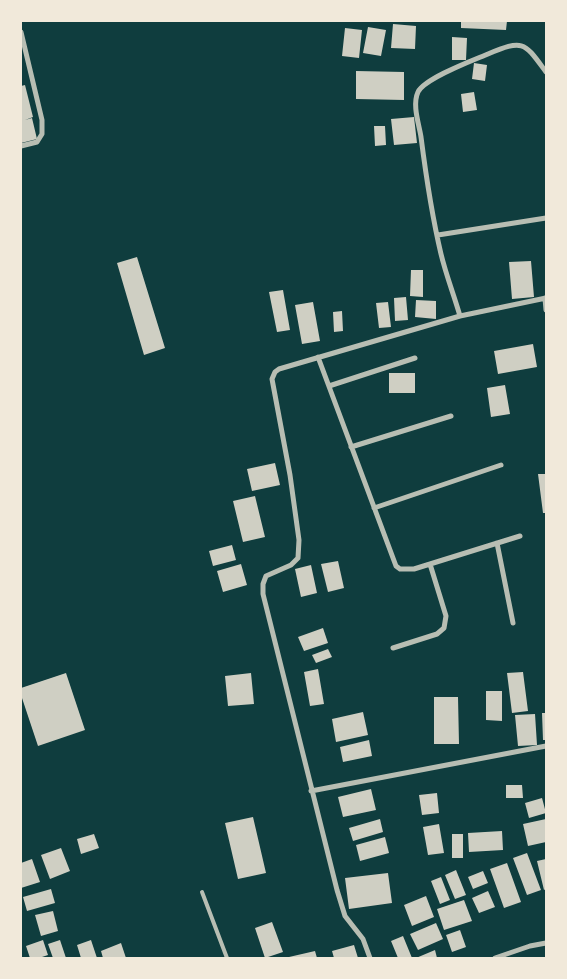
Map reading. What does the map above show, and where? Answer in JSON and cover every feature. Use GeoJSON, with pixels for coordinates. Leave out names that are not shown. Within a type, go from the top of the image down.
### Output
{"type":"FeatureCollection","features":[{"type":"Feature","properties":{"kind":"street"},"geometry":{"type":"LineString","coordinates":[[21,32],[42,120],[42,134],[37,142],[21,146]]}},
{"type":"Feature","properties":{"kind":"street"},"geometry":{"type":"LineString","coordinates":[[460,316],[441,254],[416,103],[418,92],[432,80],[453,69],[510,45],[522,45],[532,53],[546,72]]}},
{"type":"Feature","properties":{"kind":"street"},"geometry":{"type":"LineString","coordinates":[[438,235],[546,218]]}},
{"type":"Feature","properties":{"kind":"street"},"geometry":{"type":"LineString","coordinates":[[370,958],[363,939],[345,916],[337,890],[263,594],[263,584],[266,576],[291,565],[298,558],[299,540],[290,476],[272,379],[275,372],[279,369],[460,316],[545,298],[546,310]]}},
{"type":"Feature","properties":{"kind":"street"},"geometry":{"type":"LineString","coordinates":[[318,357],[396,566],[406,570],[520,536]]}},
{"type":"Feature","properties":{"kind":"street"},"geometry":{"type":"LineString","coordinates":[[329,386],[415,358]]}},
{"type":"Feature","properties":{"kind":"street"},"geometry":{"type":"LineString","coordinates":[[351,447],[451,416]]}},
{"type":"Feature","properties":{"kind":"street"},"geometry":{"type":"LineString","coordinates":[[374,508],[502,465]]}},
{"type":"Feature","properties":{"kind":"street"},"geometry":{"type":"LineString","coordinates":[[497,542],[513,623]]}},
{"type":"Feature","properties":{"kind":"street"},"geometry":{"type":"LineString","coordinates":[[393,648],[437,634],[444,628],[446,616],[430,564]]}},
{"type":"Feature","properties":{"kind":"street"},"geometry":{"type":"LineString","coordinates":[[311,791],[546,746]]}},
{"type":"Feature","properties":{"kind":"street"},"geometry":{"type":"LineString","coordinates":[[495,958],[530,946],[546,943]]}},
{"type":"Feature","properties":{"kind":"lane"},"geometry":{"type":"LineString","coordinates":[[202,892],[227,958]]}},
{"type":"Feature","properties":{"kind":"building"},"geometry":{"type":"Polygon","coordinates":[[[461,21],[507,21],[506,30],[461,28],[461,21]]]}},
{"type":"Feature","properties":{"kind":"building"},"geometry":{"type":"Polygon","coordinates":[[[393,24],[416,26],[415,49],[391,48],[393,24]]]}},
{"type":"Feature","properties":{"kind":"building"},"geometry":{"type":"Polygon","coordinates":[[[368,27],[386,30],[381,56],[363,53],[368,27]]]}},
{"type":"Feature","properties":{"kind":"building"},"geometry":{"type":"Polygon","coordinates":[[[345,28],[362,30],[359,58],[342,56],[345,28]]]}},
{"type":"Feature","properties":{"kind":"building"},"geometry":{"type":"Polygon","coordinates":[[[452,37],[467,38],[466,60],[452,60],[452,37]]]}},
{"type":"Feature","properties":{"kind":"building"},"geometry":{"type":"Polygon","coordinates":[[[474,63],[487,65],[485,81],[472,79],[474,63]]]}},
{"type":"Feature","properties":{"kind":"building"},"geometry":{"type":"Polygon","coordinates":[[[356,71],[404,72],[404,100],[356,99],[356,71]]]}},
{"type":"Feature","properties":{"kind":"building"},"geometry":{"type":"Polygon","coordinates":[[[25,85],[33,117],[25,120],[32,118],[37,139],[21,143],[21,86],[25,85]]]}},
{"type":"Feature","properties":{"kind":"building"},"geometry":{"type":"Polygon","coordinates":[[[474,92],[477,110],[463,112],[461,94],[474,92]]]}},
{"type":"Feature","properties":{"kind":"building"},"geometry":{"type":"Polygon","coordinates":[[[414,117],[417,143],[394,145],[391,119],[414,117]]]}},
{"type":"Feature","properties":{"kind":"building"},"geometry":{"type":"Polygon","coordinates":[[[374,126],[385,126],[386,145],[375,146],[374,126]]]}},
{"type":"Feature","properties":{"kind":"building"},"geometry":{"type":"Polygon","coordinates":[[[137,257],[165,348],[144,355],[117,263],[137,257]]]}},
{"type":"Feature","properties":{"kind":"building"},"geometry":{"type":"Polygon","coordinates":[[[531,261],[534,297],[512,299],[509,262],[531,261]]]}},
{"type":"Feature","properties":{"kind":"building"},"geometry":{"type":"Polygon","coordinates":[[[411,270],[423,270],[423,297],[410,296],[411,270]]]}},
{"type":"Feature","properties":{"kind":"building"},"geometry":{"type":"Polygon","coordinates":[[[283,290],[290,330],[277,332],[269,292],[283,290]]]}},
{"type":"Feature","properties":{"kind":"building"},"geometry":{"type":"Polygon","coordinates":[[[406,297],[408,320],[395,321],[394,298],[406,297]]]}},
{"type":"Feature","properties":{"kind":"building"},"geometry":{"type":"Polygon","coordinates":[[[416,300],[436,301],[436,319],[415,317],[416,300]]]}},
{"type":"Feature","properties":{"kind":"building"},"geometry":{"type":"Polygon","coordinates":[[[313,302],[320,341],[302,344],[295,305],[313,302]]]}},
{"type":"Feature","properties":{"kind":"building"},"geometry":{"type":"Polygon","coordinates":[[[388,302],[391,327],[379,328],[376,303],[388,302]]]}},
{"type":"Feature","properties":{"kind":"building"},"geometry":{"type":"Polygon","coordinates":[[[342,311],[343,331],[334,332],[333,312],[342,311]]]}},
{"type":"Feature","properties":{"kind":"building"},"geometry":{"type":"Polygon","coordinates":[[[533,344],[537,367],[498,374],[494,351],[533,344]]]}},
{"type":"Feature","properties":{"kind":"building"},"geometry":{"type":"Polygon","coordinates":[[[389,373],[415,373],[415,393],[389,393],[389,373]]]}},
{"type":"Feature","properties":{"kind":"building"},"geometry":{"type":"Polygon","coordinates":[[[505,385],[510,414],[491,417],[487,388],[505,385]]]}},
{"type":"Feature","properties":{"kind":"building"},"geometry":{"type":"Polygon","coordinates":[[[275,463],[280,485],[252,491],[247,469],[275,463]]]}},
{"type":"Feature","properties":{"kind":"building"},"geometry":{"type":"Polygon","coordinates":[[[538,474],[546,474],[546,513],[543,513],[538,474]]]}},
{"type":"Feature","properties":{"kind":"building"},"geometry":{"type":"Polygon","coordinates":[[[255,496],[265,537],[243,542],[233,501],[255,496]]]}},
{"type":"Feature","properties":{"kind":"building"},"geometry":{"type":"Polygon","coordinates":[[[232,545],[236,560],[213,566],[209,551],[232,545]]]}},
{"type":"Feature","properties":{"kind":"building"},"geometry":{"type":"Polygon","coordinates":[[[338,561],[344,588],[328,592],[321,564],[338,561]]]}},
{"type":"Feature","properties":{"kind":"building"},"geometry":{"type":"Polygon","coordinates":[[[241,564],[247,585],[223,592],[217,571],[241,564]]]}},
{"type":"Feature","properties":{"kind":"building"},"geometry":{"type":"Polygon","coordinates":[[[311,565],[317,593],[301,597],[295,569],[311,565]]]}},
{"type":"Feature","properties":{"kind":"building"},"geometry":{"type":"Polygon","coordinates":[[[323,628],[328,643],[304,651],[298,637],[323,628]]]}},
{"type":"Feature","properties":{"kind":"building"},"geometry":{"type":"Polygon","coordinates":[[[328,649],[332,657],[316,663],[312,655],[328,649]]]}},
{"type":"Feature","properties":{"kind":"building"},"geometry":{"type":"Polygon","coordinates":[[[318,669],[324,704],[310,706],[304,672],[318,669]]]}},
{"type":"Feature","properties":{"kind":"building"},"geometry":{"type":"Polygon","coordinates":[[[523,672],[528,711],[512,713],[507,673],[523,672]]]}},
{"type":"Feature","properties":{"kind":"building"},"geometry":{"type":"Polygon","coordinates":[[[66,673],[85,730],[38,746],[21,695],[21,688],[66,673]]]}},
{"type":"Feature","properties":{"kind":"building"},"geometry":{"type":"Polygon","coordinates":[[[251,673],[254,704],[228,706],[225,676],[251,673]]]}},
{"type":"Feature","properties":{"kind":"building"},"geometry":{"type":"Polygon","coordinates":[[[486,691],[502,691],[502,721],[486,720],[486,691]]]}},
{"type":"Feature","properties":{"kind":"building"},"geometry":{"type":"Polygon","coordinates":[[[434,697],[458,697],[459,744],[434,744],[434,697]]]}},
{"type":"Feature","properties":{"kind":"building"},"geometry":{"type":"Polygon","coordinates":[[[363,712],[368,735],[336,742],[332,719],[363,712]]]}},
{"type":"Feature","properties":{"kind":"building"},"geometry":{"type":"Polygon","coordinates":[[[542,713],[546,713],[546,740],[543,740],[542,713]]]}},
{"type":"Feature","properties":{"kind":"building"},"geometry":{"type":"Polygon","coordinates":[[[535,714],[537,745],[518,746],[515,715],[535,714]]]}},
{"type":"Feature","properties":{"kind":"building"},"geometry":{"type":"Polygon","coordinates":[[[369,740],[372,756],[343,762],[340,747],[369,740]]]}},
{"type":"Feature","properties":{"kind":"building"},"geometry":{"type":"Polygon","coordinates":[[[506,785],[522,785],[523,798],[506,798],[506,785]]]}},
{"type":"Feature","properties":{"kind":"building"},"geometry":{"type":"Polygon","coordinates":[[[371,789],[376,810],[343,817],[338,797],[371,789]]]}},
{"type":"Feature","properties":{"kind":"building"},"geometry":{"type":"Polygon","coordinates":[[[437,793],[439,813],[422,815],[419,795],[437,793]]]}},
{"type":"Feature","properties":{"kind":"building"},"geometry":{"type":"Polygon","coordinates":[[[542,798],[546,813],[529,818],[525,803],[542,798]]]}},
{"type":"Feature","properties":{"kind":"building"},"geometry":{"type":"Polygon","coordinates":[[[253,817],[266,873],[238,879],[225,823],[253,817]]]}},
{"type":"Feature","properties":{"kind":"building"},"geometry":{"type":"Polygon","coordinates":[[[380,819],[383,832],[353,841],[349,828],[380,819]]]}},
{"type":"Feature","properties":{"kind":"building"},"geometry":{"type":"Polygon","coordinates":[[[546,819],[546,842],[528,846],[523,824],[546,819]]]}},
{"type":"Feature","properties":{"kind":"building"},"geometry":{"type":"Polygon","coordinates":[[[439,824],[444,853],[428,855],[423,827],[439,824]]]}},
{"type":"Feature","properties":{"kind":"building"},"geometry":{"type":"Polygon","coordinates":[[[502,831],[503,850],[469,852],[468,833],[502,831]]]}},
{"type":"Feature","properties":{"kind":"building"},"geometry":{"type":"Polygon","coordinates":[[[94,834],[99,848],[81,854],[77,839],[94,834]]]}},
{"type":"Feature","properties":{"kind":"building"},"geometry":{"type":"Polygon","coordinates":[[[452,834],[463,834],[463,858],[452,858],[452,834]]]}},
{"type":"Feature","properties":{"kind":"building"},"geometry":{"type":"Polygon","coordinates":[[[385,837],[389,853],[360,861],[356,845],[385,837]]]}},
{"type":"Feature","properties":{"kind":"building"},"geometry":{"type":"Polygon","coordinates":[[[61,848],[70,871],[50,879],[41,855],[61,848]]]}},
{"type":"Feature","properties":{"kind":"building"},"geometry":{"type":"Polygon","coordinates":[[[527,853],[541,890],[527,895],[513,858],[527,853]]]}},
{"type":"Feature","properties":{"kind":"building"},"geometry":{"type":"Polygon","coordinates":[[[32,859],[40,882],[21,888],[21,863],[32,859]]]}},
{"type":"Feature","properties":{"kind":"building"},"geometry":{"type":"Polygon","coordinates":[[[546,859],[546,889],[544,890],[537,861],[546,859]]]}},
{"type":"Feature","properties":{"kind":"building"},"geometry":{"type":"Polygon","coordinates":[[[507,863],[521,902],[504,908],[490,869],[507,863]]]}},
{"type":"Feature","properties":{"kind":"building"},"geometry":{"type":"Polygon","coordinates":[[[456,870],[466,895],[455,899],[445,875],[456,870]]]}},
{"type":"Feature","properties":{"kind":"building"},"geometry":{"type":"Polygon","coordinates":[[[483,871],[488,883],[473,889],[468,877],[483,871]]]}},
{"type":"Feature","properties":{"kind":"building"},"geometry":{"type":"Polygon","coordinates":[[[388,873],[392,903],[349,909],[345,878],[388,873]]]}},
{"type":"Feature","properties":{"kind":"building"},"geometry":{"type":"Polygon","coordinates":[[[441,877],[450,900],[440,904],[431,881],[441,877]]]}},
{"type":"Feature","properties":{"kind":"building"},"geometry":{"type":"Polygon","coordinates":[[[51,889],[55,903],[27,911],[23,897],[51,889]]]}},
{"type":"Feature","properties":{"kind":"building"},"geometry":{"type":"Polygon","coordinates":[[[488,891],[495,907],[479,913],[472,898],[488,891]]]}},
{"type":"Feature","properties":{"kind":"building"},"geometry":{"type":"Polygon","coordinates":[[[426,896],[434,917],[412,926],[404,905],[426,896]]]}},
{"type":"Feature","properties":{"kind":"building"},"geometry":{"type":"Polygon","coordinates":[[[464,900],[472,921],[444,930],[437,909],[464,900]]]}},
{"type":"Feature","properties":{"kind":"building"},"geometry":{"type":"Polygon","coordinates":[[[53,911],[58,931],[41,936],[35,915],[53,911]]]}},
{"type":"Feature","properties":{"kind":"building"},"geometry":{"type":"Polygon","coordinates":[[[272,922],[283,952],[265,958],[255,928],[272,922]]]}},
{"type":"Feature","properties":{"kind":"building"},"geometry":{"type":"Polygon","coordinates":[[[436,923],[443,939],[418,950],[410,934],[436,923]]]}},
{"type":"Feature","properties":{"kind":"building"},"geometry":{"type":"Polygon","coordinates":[[[460,930],[466,947],[452,952],[446,935],[460,930]]]}},
{"type":"Feature","properties":{"kind":"building"},"geometry":{"type":"Polygon","coordinates":[[[403,936],[412,958],[398,958],[391,941],[403,936]]]}},
{"type":"Feature","properties":{"kind":"building"},"geometry":{"type":"Polygon","coordinates":[[[43,940],[48,955],[30,958],[26,946],[43,940]]]}},
{"type":"Feature","properties":{"kind":"building"},"geometry":{"type":"Polygon","coordinates":[[[60,940],[66,958],[53,958],[48,944],[60,940]]]}},
{"type":"Feature","properties":{"kind":"building"},"geometry":{"type":"Polygon","coordinates":[[[91,940],[97,958],[81,958],[77,945],[91,940]]]}},
{"type":"Feature","properties":{"kind":"building"},"geometry":{"type":"Polygon","coordinates":[[[121,943],[126,958],[103,958],[101,951],[121,943]]]}},
{"type":"Feature","properties":{"kind":"building"},"geometry":{"type":"Polygon","coordinates":[[[354,945],[358,958],[334,958],[332,951],[354,945]]]}},
{"type":"Feature","properties":{"kind":"building"},"geometry":{"type":"Polygon","coordinates":[[[435,950],[437,958],[416,958],[435,950]]]}},
{"type":"Feature","properties":{"kind":"building"},"geometry":{"type":"Polygon","coordinates":[[[315,951],[317,958],[289,958],[289,957],[315,951]]]}}]}
